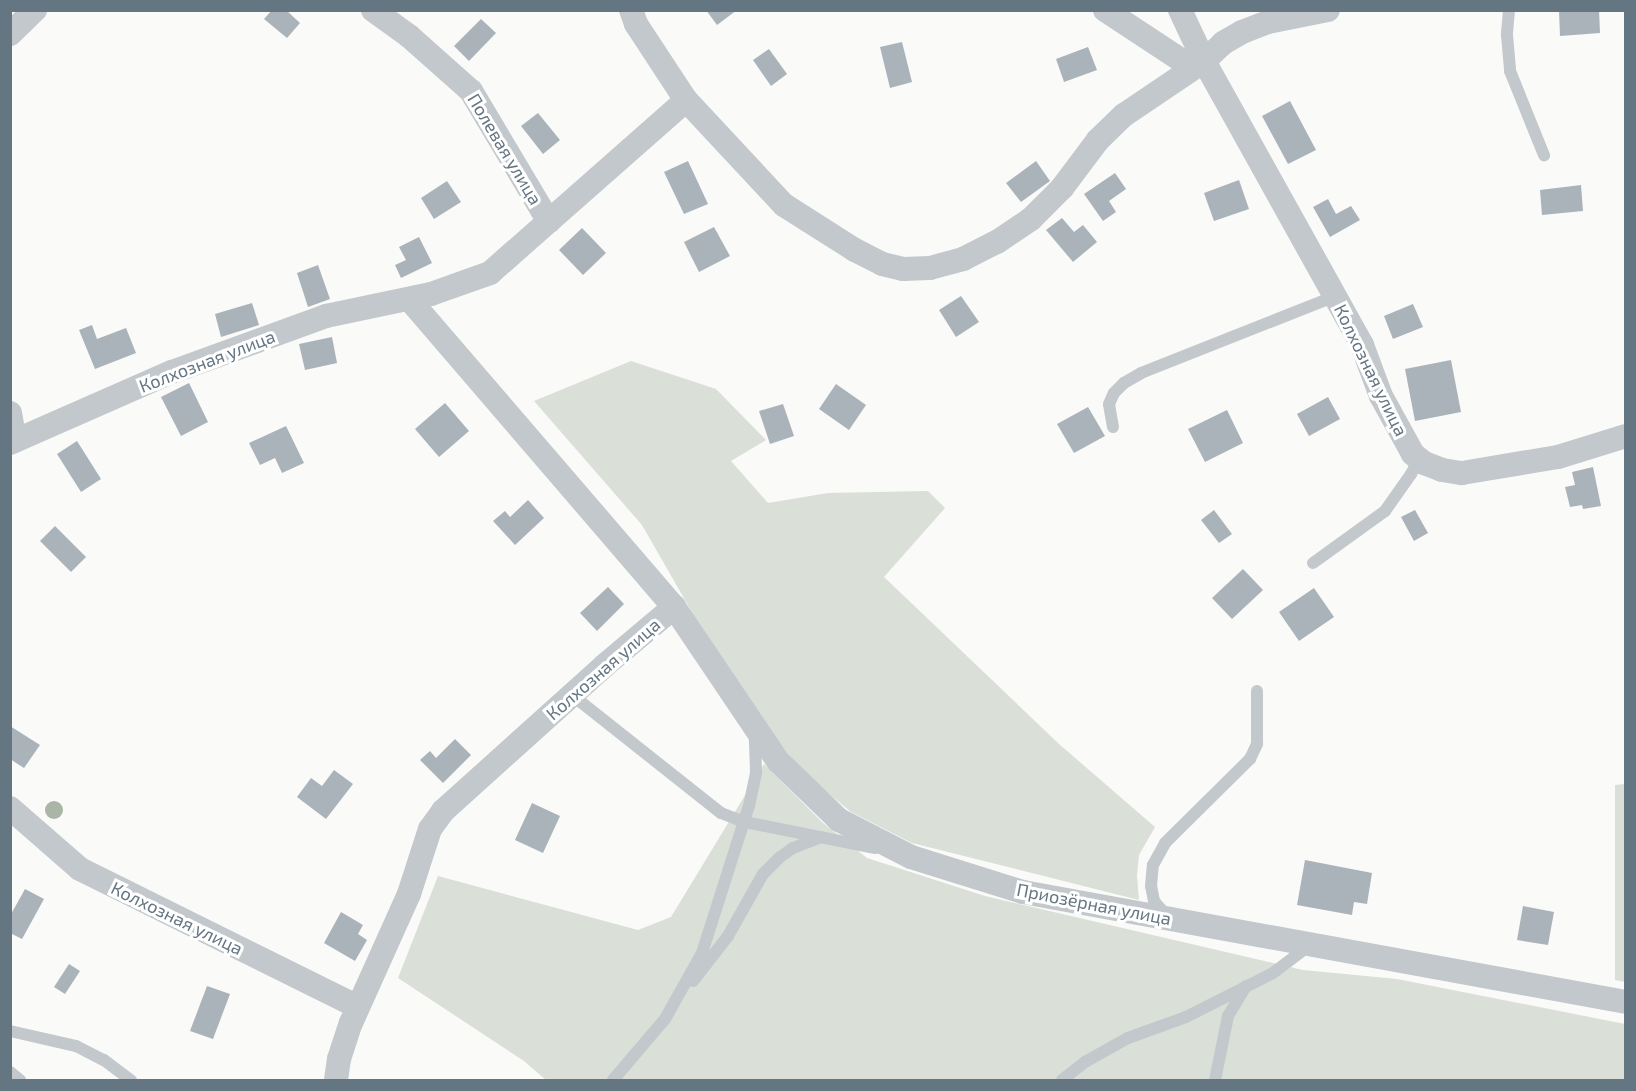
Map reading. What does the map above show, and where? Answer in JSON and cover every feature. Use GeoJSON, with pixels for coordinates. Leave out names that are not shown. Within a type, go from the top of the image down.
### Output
{"type":"FeatureCollection","features":[{"type":"Feature","properties":{"kind":"street"},"geometry":{"type":"LineString","coordinates":[[10,34],[35,10]]}},
{"type":"Feature","properties":{"kind":"street","name":"Полевая улица"},"geometry":{"type":"LineString","coordinates":[[373,10],[409,36],[471,91],[549,222]]}},
{"type":"Feature","properties":{"kind":"street"},"geometry":{"type":"LineString","coordinates":[[631,10],[636,24],[686,100],[784,205],[825,233],[882,264],[903,269],[930,268],[963,259],[997,242],[1031,219],[1062,188],[1098,140],[1124,115],[1199,64],[1223,43],[1242,32],[1268,22],[1328,10]]}},
{"type":"Feature","properties":{"kind":"street"},"geometry":{"type":"LineString","coordinates":[[1106,10],[1199,64]]}},
{"type":"Feature","properties":{"kind":"street","name":"Колхозная улица"},"geometry":{"type":"LineString","coordinates":[[1180,10],[1199,64],[1335,296],[1362,345],[1381,396],[1401,435],[1419,459]]}},
{"type":"Feature","properties":{"kind":"street","name":"Колхозная улица"},"geometry":{"type":"LineString","coordinates":[[13,442],[172,372],[326,316],[431,294],[490,273],[686,100]]}},
{"type":"Feature","properties":{"kind":"street","name":"Колхозная улица"},"geometry":{"type":"LineString","coordinates":[[336,1080],[339,1059],[358,1007],[409,894],[430,829],[442,811],[674,607],[409,299]]}},
{"type":"Feature","properties":{"kind":"street"},"geometry":{"type":"LineString","coordinates":[[10,413],[13,442]]}},
{"type":"Feature","properties":{"kind":"street"},"geometry":{"type":"LineString","coordinates":[[1419,459],[1442,470],[1472,472],[1557,457],[1626,436]]}},
{"type":"Feature","properties":{"kind":"street","name":"Приозёрная улица"},"geometry":{"type":"LineString","coordinates":[[674,607],[778,761],[839,820],[911,857],[1023,892],[1626,1002]]}},
{"type":"Feature","properties":{"kind":"street","name":"Колхозная улица"},"geometry":{"type":"LineString","coordinates":[[10,808],[80,869],[358,1007]]}},
{"type":"Feature","properties":{"kind":"lane"},"geometry":{"type":"LineString","coordinates":[[1509,10],[1507,35],[1510,71],[1544,155]]}},
{"type":"Feature","properties":{"kind":"lane"},"geometry":{"type":"LineString","coordinates":[[1113,427],[1109,404],[1114,393],[1124,382],[1335,296]]}},
{"type":"Feature","properties":{"kind":"lane"},"geometry":{"type":"LineString","coordinates":[[1313,563],[1385,511],[1419,459]]}},
{"type":"Feature","properties":{"kind":"lane"},"geometry":{"type":"LineString","coordinates":[[1168,918],[1154,901],[1151,886],[1153,865],[1165,843],[1250,759],[1257,744],[1257,691]]}},
{"type":"Feature","properties":{"kind":"lane"},"geometry":{"type":"LineString","coordinates":[[572,695],[722,813],[745,822],[822,836],[911,857]]}},
{"type":"Feature","properties":{"kind":"lane"},"geometry":{"type":"LineString","coordinates":[[613,1080],[665,1019],[702,953],[745,822],[756,772],[754,726]]}},
{"type":"Feature","properties":{"kind":"lane"},"geometry":{"type":"LineString","coordinates":[[676,999],[713,958],[763,874],[778,858],[793,848],[822,836]]}},
{"type":"Feature","properties":{"kind":"lane"},"geometry":{"type":"LineString","coordinates":[[1062,1080],[1085,1062],[1128,1038],[1186,1017],[1273,973],[1311,944]]}},
{"type":"Feature","properties":{"kind":"lane"},"geometry":{"type":"LineString","coordinates":[[1215,1080],[1228,1016],[1247,985]]}},
{"type":"Feature","properties":{"kind":"lane"},"geometry":{"type":"LineString","coordinates":[[10,1031],[76,1046],[104,1060],[131,1080]]}},
{"type":"Feature","properties":{"kind":"lane"},"geometry":{"type":"LineString","coordinates":[[10,1072],[20,1080]]}},
{"type":"Feature","properties":{"kind":"shaded area"},"geometry":{"type":"Polygon","coordinates":[[[631,361],[716,389],[766,440],[731,461],[768,503],[828,493],[928,491],[945,508],[884,577],[1059,744],[1155,827],[1139,855],[1137,876],[1139,900],[912,843],[851,812],[810,778],[772,736],[697,621],[642,525],[534,401],[631,361]]]}},
{"type":"Feature","properties":{"kind":"shaded area"},"geometry":{"type":"Polygon","coordinates":[[[764,764],[823,823],[867,858],[985,896],[1303,970],[1397,979],[1625,1024],[1625,1080],[546,1080],[524,1061],[398,978],[438,876],[638,930],[671,917],[764,764]]]}},
{"type":"Feature","properties":{"kind":"shaded area"},"geometry":{"type":"Polygon","coordinates":[[[1626,784],[1625,982],[1615,980],[1615,785],[1626,784]]]}},
{"type":"Feature","properties":{"kind":"building"},"geometry":{"type":"Polygon","coordinates":[[[272,10],[286,10],[300,23],[287,38],[264,19],[272,10]]]}},
{"type":"Feature","properties":{"kind":"building"},"geometry":{"type":"Polygon","coordinates":[[[706,10],[737,10],[717,25],[706,10]]]}},
{"type":"Feature","properties":{"kind":"building"},"geometry":{"type":"Polygon","coordinates":[[[1559,10],[1599,10],[1600,33],[1560,36],[1559,10]]]}},
{"type":"Feature","properties":{"kind":"building"},"geometry":{"type":"Polygon","coordinates":[[[481,19],[496,33],[469,61],[454,46],[481,19]]]}},
{"type":"Feature","properties":{"kind":"building"},"geometry":{"type":"Polygon","coordinates":[[[902,42],[912,82],[890,88],[880,47],[902,42]]]}},
{"type":"Feature","properties":{"kind":"building"},"geometry":{"type":"Polygon","coordinates":[[[1088,47],[1097,70],[1064,82],[1056,59],[1088,47]]]}},
{"type":"Feature","properties":{"kind":"building"},"geometry":{"type":"Polygon","coordinates":[[[769,49],[787,74],[771,86],[753,60],[769,49]]]}},
{"type":"Feature","properties":{"kind":"building"},"geometry":{"type":"Polygon","coordinates":[[[1290,101],[1316,150],[1288,164],[1262,116],[1290,101]]]}},
{"type":"Feature","properties":{"kind":"building"},"geometry":{"type":"Polygon","coordinates":[[[538,113],[560,140],[543,154],[521,126],[538,113]]]}},
{"type":"Feature","properties":{"kind":"building"},"geometry":{"type":"Polygon","coordinates":[[[688,161],[708,204],[684,214],[664,172],[688,161]]]}},
{"type":"Feature","properties":{"kind":"building"},"geometry":{"type":"Polygon","coordinates":[[[1036,161],[1050,181],[1021,202],[1006,183],[1036,161]]]}},
{"type":"Feature","properties":{"kind":"building"},"geometry":{"type":"Polygon","coordinates":[[[1115,173],[1126,189],[1109,201],[1116,212],[1103,221],[1084,194],[1115,173]]]}},
{"type":"Feature","properties":{"kind":"building"},"geometry":{"type":"Polygon","coordinates":[[[1239,180],[1249,209],[1214,221],[1204,193],[1239,180]]]}},
{"type":"Feature","properties":{"kind":"building"},"geometry":{"type":"Polygon","coordinates":[[[447,181],[461,202],[434,219],[421,198],[447,181]]]}},
{"type":"Feature","properties":{"kind":"building"},"geometry":{"type":"Polygon","coordinates":[[[1581,185],[1583,211],[1542,215],[1540,190],[1581,185]]]}},
{"type":"Feature","properties":{"kind":"building"},"geometry":{"type":"Polygon","coordinates":[[[1328,199],[1336,214],[1351,206],[1360,220],[1330,237],[1313,207],[1328,199]]]}},
{"type":"Feature","properties":{"kind":"building"},"geometry":{"type":"Polygon","coordinates":[[[1062,218],[1074,232],[1083,225],[1097,242],[1073,262],[1046,230],[1062,218]]]}},
{"type":"Feature","properties":{"kind":"building"},"geometry":{"type":"Polygon","coordinates":[[[714,227],[730,256],[699,272],[684,242],[714,227]]]}},
{"type":"Feature","properties":{"kind":"building"},"geometry":{"type":"Polygon","coordinates":[[[582,228],[606,253],[583,275],[559,250],[582,228]]]}},
{"type":"Feature","properties":{"kind":"building"},"geometry":{"type":"Polygon","coordinates":[[[419,237],[432,263],[401,278],[395,265],[406,260],[399,247],[419,237]]]}},
{"type":"Feature","properties":{"kind":"building"},"geometry":{"type":"Polygon","coordinates":[[[318,265],[330,299],[308,307],[297,273],[318,265]]]}},
{"type":"Feature","properties":{"kind":"building"},"geometry":{"type":"Polygon","coordinates":[[[961,296],[979,322],[956,337],[939,310],[961,296]]]}},
{"type":"Feature","properties":{"kind":"building"},"geometry":{"type":"Polygon","coordinates":[[[252,303],[259,325],[221,337],[215,314],[252,303]]]}},
{"type":"Feature","properties":{"kind":"building"},"geometry":{"type":"Polygon","coordinates":[[[1413,304],[1423,327],[1393,339],[1384,316],[1413,304]]]}},
{"type":"Feature","properties":{"kind":"building"},"geometry":{"type":"Polygon","coordinates":[[[92,325],[97,339],[126,328],[136,353],[95,369],[79,330],[92,325]]]}},
{"type":"Feature","properties":{"kind":"building"},"geometry":{"type":"Polygon","coordinates":[[[332,337],[337,363],[305,370],[299,344],[332,337]]]}},
{"type":"Feature","properties":{"kind":"building"},"geometry":{"type":"Polygon","coordinates":[[[1451,360],[1461,412],[1415,421],[1405,369],[1451,360]]]}},
{"type":"Feature","properties":{"kind":"building"},"geometry":{"type":"Polygon","coordinates":[[[189,383],[208,422],[181,436],[161,397],[189,383]]]}},
{"type":"Feature","properties":{"kind":"building"},"geometry":{"type":"Polygon","coordinates":[[[836,384],[866,405],[849,430],[819,409],[836,384]]]}},
{"type":"Feature","properties":{"kind":"building"},"geometry":{"type":"Polygon","coordinates":[[[1328,397],[1340,419],[1309,436],[1297,414],[1328,397]]]}},
{"type":"Feature","properties":{"kind":"building"},"geometry":{"type":"Polygon","coordinates":[[[445,403],[469,431],[439,457],[415,429],[445,403]]]}},
{"type":"Feature","properties":{"kind":"building"},"geometry":{"type":"Polygon","coordinates":[[[783,404],[794,436],[770,444],[759,411],[783,404]]]}},
{"type":"Feature","properties":{"kind":"building"},"geometry":{"type":"Polygon","coordinates":[[[1088,407],[1105,436],[1074,453],[1057,424],[1088,407]]]}},
{"type":"Feature","properties":{"kind":"building"},"geometry":{"type":"Polygon","coordinates":[[[1227,410],[1243,443],[1205,462],[1188,429],[1227,410]]]}},
{"type":"Feature","properties":{"kind":"building"},"geometry":{"type":"Polygon","coordinates":[[[286,426],[304,463],[282,473],[275,458],[260,465],[249,443],[286,426]]]}},
{"type":"Feature","properties":{"kind":"building"},"geometry":{"type":"Polygon","coordinates":[[[77,441],[101,479],[81,492],[57,454],[77,441]]]}},
{"type":"Feature","properties":{"kind":"building"},"geometry":{"type":"Polygon","coordinates":[[[1593,467],[1601,506],[1583,509],[1582,505],[1570,507],[1565,487],[1575,485],[1572,472],[1593,467]]]}},
{"type":"Feature","properties":{"kind":"building"},"geometry":{"type":"Polygon","coordinates":[[[528,500],[544,518],[515,545],[493,521],[505,511],[510,517],[528,500]]]}},
{"type":"Feature","properties":{"kind":"building"},"geometry":{"type":"Polygon","coordinates":[[[1214,510],[1232,534],[1219,543],[1201,520],[1214,510]]]}},
{"type":"Feature","properties":{"kind":"building"},"geometry":{"type":"Polygon","coordinates":[[[1415,510],[1428,533],[1414,541],[1401,517],[1415,510]]]}},
{"type":"Feature","properties":{"kind":"building"},"geometry":{"type":"Polygon","coordinates":[[[55,526],[86,557],[71,572],[40,541],[55,526]]]}},
{"type":"Feature","properties":{"kind":"building"},"geometry":{"type":"Polygon","coordinates":[[[1243,569],[1263,590],[1232,619],[1212,598],[1243,569]]]}},
{"type":"Feature","properties":{"kind":"building"},"geometry":{"type":"Polygon","coordinates":[[[608,587],[624,604],[597,631],[580,613],[608,587]]]}},
{"type":"Feature","properties":{"kind":"building"},"geometry":{"type":"Polygon","coordinates":[[[1314,588],[1334,617],[1299,641],[1279,612],[1314,588]]]}},
{"type":"Feature","properties":{"kind":"building"},"geometry":{"type":"Polygon","coordinates":[[[10,726],[40,745],[24,768],[10,759],[10,726]]]}},
{"type":"Feature","properties":{"kind":"building"},"geometry":{"type":"Polygon","coordinates":[[[455,739],[471,755],[443,783],[420,760],[430,751],[436,758],[455,739]]]}},
{"type":"Feature","properties":{"kind":"building"},"geometry":{"type":"Polygon","coordinates":[[[334,770],[353,784],[326,819],[297,797],[311,778],[322,786],[334,770]]]}},
{"type":"Feature","properties":{"kind":"building"},"geometry":{"type":"Polygon","coordinates":[[[532,803],[560,816],[543,853],[515,840],[532,803]]]}},
{"type":"Feature","properties":{"kind":"building"},"geometry":{"type":"Polygon","coordinates":[[[1305,860],[1372,873],[1367,904],[1354,902],[1352,915],[1297,905],[1305,860]]]}},
{"type":"Feature","properties":{"kind":"building"},"geometry":{"type":"Polygon","coordinates":[[[25,889],[44,899],[22,939],[10,933],[10,916],[25,889]]]}},
{"type":"Feature","properties":{"kind":"building"},"geometry":{"type":"Polygon","coordinates":[[[1523,906],[1554,912],[1548,945],[1517,940],[1523,906]]]}},
{"type":"Feature","properties":{"kind":"building"},"geometry":{"type":"Polygon","coordinates":[[[341,912],[363,925],[358,934],[367,940],[355,961],[324,943],[341,912]]]}},
{"type":"Feature","properties":{"kind":"building"},"geometry":{"type":"Polygon","coordinates":[[[69,964],[80,971],[65,994],[54,987],[69,964]]]}},
{"type":"Feature","properties":{"kind":"building"},"geometry":{"type":"Polygon","coordinates":[[[207,986],[230,994],[213,1039],[190,1031],[207,986]]]}}]}
